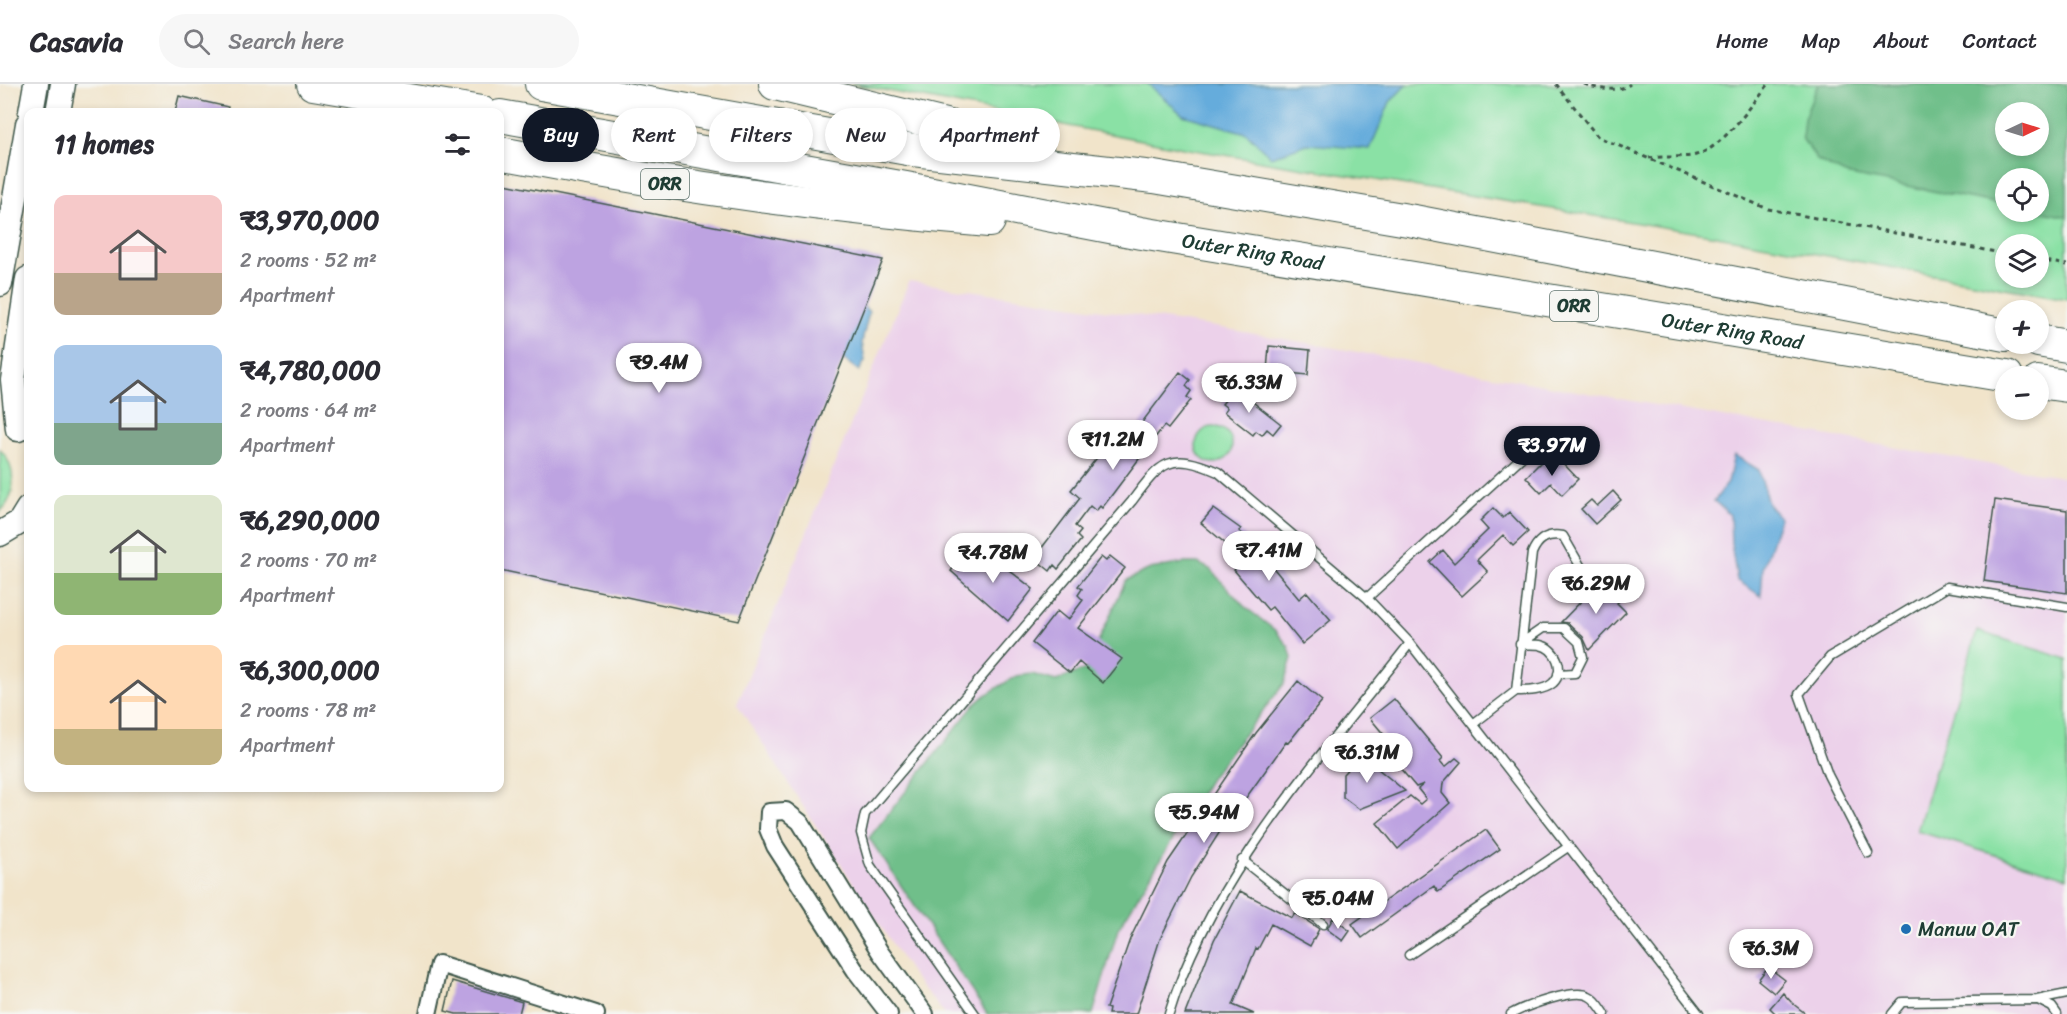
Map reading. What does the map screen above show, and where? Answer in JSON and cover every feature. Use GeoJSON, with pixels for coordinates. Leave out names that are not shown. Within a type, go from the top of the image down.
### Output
{"type":"FeatureCollection","features":[{"type":"Feature","properties":{"kind":"highway"},"geometry":{"type":"LineString","coordinates":[[313,84],[457,108]]}},
{"type":"Feature","properties":{"kind":"highway"},"geometry":{"type":"LineString","coordinates":[[541,84],[913,150],[1155,177],[1414,221],[1995,333]]}},
{"type":"Feature","properties":{"kind":"highway"},"geometry":{"type":"LineString","coordinates":[[776,84],[1155,177]]}},
{"type":"Feature","properties":{"kind":"highway","name":"ORR"},"geometry":{"type":"LineString","coordinates":[[504,117],[835,190]]}},
{"type":"Feature","properties":{"kind":"highway","name":"ORR"},"geometry":{"type":"LineString","coordinates":[[504,154],[674,185],[835,190]]}},
{"type":"Feature","properties":{"kind":"highway","name":"Outer Ring Road"},"geometry":{"type":"LineString","coordinates":[[835,190],[1141,233],[1995,374]]}},
{"type":"Feature","properties":{"kind":"highway"},"geometry":{"type":"LineString","coordinates":[[2049,343],[2067,346]]}},
{"type":"Feature","properties":{"kind":"highway"},"geometry":{"type":"LineString","coordinates":[[2049,384],[2067,386]]}},
{"type":"Feature","properties":{"kind":"main road"},"geometry":{"type":"LineString","coordinates":[[32,108],[36,84]]}},
{"type":"Feature","properties":{"kind":"main road"},"geometry":{"type":"LineString","coordinates":[[59,108],[63,84]]}},
{"type":"Feature","properties":{"kind":"main road"},"geometry":{"type":"LineString","coordinates":[[0,284],[24,147]]}},
{"type":"Feature","properties":{"kind":"main road"},"geometry":{"type":"LineString","coordinates":[[16,431],[13,380],[24,306]]}},
{"type":"Feature","properties":{"kind":"main road"},"geometry":{"type":"LineString","coordinates":[[0,534],[20,522],[24,516]]}},
{"type":"Feature","properties":{"kind":"street"},"geometry":{"type":"LineString","coordinates":[[889,1014],[855,970],[775,846],[768,828],[769,812],[786,811],[800,822],[880,952],[925,1014]]}},
{"type":"Feature","properties":{"kind":"street"},"geometry":{"type":"LineString","coordinates":[[428,1014],[439,964],[596,1014]]}},
{"type":"Feature","properties":{"kind":"lane"},"geometry":{"type":"LineString","coordinates":[[1367,598],[1534,446]]}},
{"type":"Feature","properties":{"kind":"lane"},"geometry":{"type":"LineString","coordinates":[[975,1014],[870,866],[861,833],[865,814],[1132,501],[1150,476],[1166,463],[1193,461],[1218,472],[1367,598],[1410,643],[1699,1014]]}},
{"type":"Feature","properties":{"kind":"lane"},"geometry":{"type":"LineString","coordinates":[[1516,691],[1532,553],[1536,543],[1554,534],[1563,536],[1586,576]]}},
{"type":"Feature","properties":{"kind":"lane"},"geometry":{"type":"LineString","coordinates":[[1868,853],[1828,775],[1799,694],[1830,657],[1947,587],[2067,607]]}},
{"type":"Feature","properties":{"kind":"lane"},"geometry":{"type":"LineString","coordinates":[[1520,644],[1543,628],[1564,628],[1579,642],[1583,657],[1575,673],[1558,674]]}},
{"type":"Feature","properties":{"kind":"lane"},"geometry":{"type":"LineString","coordinates":[[1169,1014],[1180,978],[1242,860],[1410,643]]}},
{"type":"Feature","properties":{"kind":"lane"},"geometry":{"type":"LineString","coordinates":[[1473,724],[1516,691],[1541,688],[1553,683],[1558,674],[1559,662],[1553,651],[1542,645],[1520,644]]}},
{"type":"Feature","properties":{"kind":"lane"},"geometry":{"type":"LineString","coordinates":[[1409,955],[1568,847]]}},
{"type":"Feature","properties":{"kind":"lane"},"geometry":{"type":"LineString","coordinates":[[1242,860],[1323,924]]}},
{"type":"Feature","properties":{"kind":"lane"},"geometry":{"type":"LineString","coordinates":[[1511,1014],[1546,1000],[1587,994],[1605,1014]]}},
{"type":"Feature","properties":{"kind":"lane"},"geometry":{"type":"LineString","coordinates":[[1892,1014],[1902,1002],[2037,1000],[2067,994]]}},
{"type":"Feature","properties":{"kind":"lane"},"geometry":{"type":"LineString","coordinates":[[2037,1000],[2052,1007],[2057,1014]]}},
{"type":"Feature","properties":{"kind":"path"},"geometry":{"type":"LineString","coordinates":[[1556,84],[1598,137],[1768,209],[1995,252]]}},
{"type":"Feature","properties":{"kind":"path"},"geometry":{"type":"LineString","coordinates":[[1584,84],[1626,88],[1630,84]]}},
{"type":"Feature","properties":{"kind":"path"},"geometry":{"type":"LineString","coordinates":[[1647,158],[1670,154],[1694,156],[1713,148],[1769,84]]}},
{"type":"Feature","properties":{"kind":"path"},"geometry":{"type":"LineString","coordinates":[[2049,262],[2067,266]]}},
{"type":"Feature","properties":{"kind":"shaded area"},"geometry":{"type":"Polygon","coordinates":[[[909,281],[1216,327],[2067,478],[2067,1014],[945,1014],[913,976],[737,704],[909,281]]]}},
{"type":"Feature","properties":{"kind":"green space"},"geometry":{"type":"Polygon","coordinates":[[[852,84],[2067,84],[2067,299],[2006,288],[2049,288],[2049,234],[1995,234],[1995,286],[1717,236],[1188,149],[1060,124],[1060,108],[976,108],[852,84]]]}},
{"type":"Feature","properties":{"kind":"green space"},"geometry":{"type":"Polygon","coordinates":[[[1818,84],[2067,84],[2067,217],[2049,213],[2049,168],[1995,168],[1995,203],[1845,174],[1817,160],[1802,138],[1804,119],[1818,84]]]}},
{"type":"Feature","properties":{"kind":"green space"},"geometry":{"type":"Polygon","coordinates":[[[1214,427],[1226,433],[1232,445],[1226,457],[1214,463],[1202,457],[1196,445],[1202,433],[1214,427]]]}},
{"type":"Feature","properties":{"kind":"green space"},"geometry":{"type":"Polygon","coordinates":[[[0,449],[9,464],[13,481],[10,497],[0,512],[0,449]]]}},
{"type":"Feature","properties":{"kind":"green space"},"geometry":{"type":"Polygon","coordinates":[[[1198,563],[1210,569],[1244,606],[1276,631],[1289,647],[1292,658],[1284,684],[1211,777],[1118,929],[1093,1014],[987,1014],[869,838],[974,705],[1016,676],[1032,674],[1056,681],[1086,669],[1126,580],[1150,569],[1198,563]]]}},
{"type":"Feature","properties":{"kind":"green space"},"geometry":{"type":"Polygon","coordinates":[[[1977,631],[2067,659],[2067,877],[1917,831],[1977,631]]]}},
{"type":"Feature","properties":{"kind":"water"},"geometry":{"type":"Polygon","coordinates":[[[1148,84],[1407,84],[1390,102],[1370,149],[1307,144],[1271,157],[1246,133],[1183,115],[1148,84]]]}},
{"type":"Feature","properties":{"kind":"water"},"geometry":{"type":"Polygon","coordinates":[[[856,298],[869,312],[862,342],[865,361],[859,371],[835,353],[856,298]]]}},
{"type":"Feature","properties":{"kind":"water"},"geometry":{"type":"Polygon","coordinates":[[[1734,455],[1759,470],[1768,504],[1780,518],[1763,568],[1761,596],[1737,580],[1731,544],[1730,515],[1714,501],[1728,483],[1734,455]]]}},
{"type":"Feature","properties":{"kind":"building"},"geometry":{"type":"Polygon","coordinates":[[[179,96],[228,107],[228,108],[176,108],[179,96]]]}},
{"type":"Feature","properties":{"kind":"building"},"geometry":{"type":"Polygon","coordinates":[[[504,184],[883,260],[739,621],[504,571],[504,184]]]}},
{"type":"Feature","properties":{"kind":"building"},"geometry":{"type":"Polygon","coordinates":[[[1269,346],[1310,350],[1308,375],[1267,371],[1269,346]]]}},
{"type":"Feature","properties":{"kind":"building"},"geometry":{"type":"Polygon","coordinates":[[[1180,372],[1190,380],[1186,386],[1191,391],[1187,397],[1191,400],[1168,429],[1164,426],[1102,508],[1100,506],[1096,511],[1090,506],[1075,526],[1081,531],[1077,536],[1081,540],[1058,569],[1054,565],[1050,571],[1034,558],[1080,498],[1071,490],[1121,428],[1131,437],[1180,372]]]}},
{"type":"Feature","properties":{"kind":"building"},"geometry":{"type":"Polygon","coordinates":[[[1235,388],[1281,424],[1273,434],[1267,429],[1262,435],[1256,431],[1253,435],[1224,412],[1227,408],[1222,404],[1235,388]]]}},
{"type":"Feature","properties":{"kind":"building"},"geometry":{"type":"Polygon","coordinates":[[[1544,459],[1552,467],[1560,460],[1578,479],[1562,495],[1551,483],[1541,493],[1526,477],[1544,459]]]}},
{"type":"Feature","properties":{"kind":"building"},"geometry":{"type":"Polygon","coordinates":[[[1613,491],[1621,500],[1595,524],[1581,509],[1591,500],[1597,506],[1613,491]]]}},
{"type":"Feature","properties":{"kind":"building"},"geometry":{"type":"Polygon","coordinates":[[[1995,500],[2067,510],[2067,593],[1984,581],[1995,500]]]}},
{"type":"Feature","properties":{"kind":"building"},"geometry":{"type":"Polygon","coordinates":[[[1493,508],[1503,518],[1509,512],[1528,532],[1513,546],[1503,535],[1477,560],[1488,572],[1462,596],[1430,562],[1443,550],[1454,563],[1488,530],[1480,521],[1493,508]]]}},
{"type":"Feature","properties":{"kind":"building"},"geometry":{"type":"Polygon","coordinates":[[[1213,509],[1241,529],[1239,531],[1251,541],[1299,599],[1307,592],[1331,620],[1302,644],[1272,607],[1268,610],[1234,570],[1245,560],[1201,523],[1213,509]]]}},
{"type":"Feature","properties":{"kind":"building"},"geometry":{"type":"Polygon","coordinates":[[[966,549],[990,566],[995,559],[1033,589],[1008,621],[951,571],[966,549]]]}},
{"type":"Feature","properties":{"kind":"building"},"geometry":{"type":"Polygon","coordinates":[[[1110,556],[1125,568],[1078,628],[1122,659],[1103,683],[1079,662],[1070,673],[1032,643],[1057,611],[1068,620],[1083,600],[1078,595],[1082,589],[1078,586],[1101,557],[1106,561],[1110,556]]]}},
{"type":"Feature","properties":{"kind":"building"},"geometry":{"type":"Polygon","coordinates":[[[1598,584],[1608,594],[1613,589],[1622,598],[1617,603],[1626,612],[1589,650],[1583,637],[1568,623],[1561,622],[1598,584]]]}},
{"type":"Feature","properties":{"kind":"building"},"geometry":{"type":"Polygon","coordinates":[[[1298,681],[1322,701],[1288,743],[1286,742],[1243,802],[1240,800],[1191,877],[1160,939],[1136,1014],[1108,1014],[1109,1009],[1106,1008],[1130,939],[1168,862],[1256,733],[1298,681]]]}},
{"type":"Feature","properties":{"kind":"building"},"geometry":{"type":"Polygon","coordinates":[[[1394,699],[1443,758],[1440,761],[1445,767],[1456,758],[1461,762],[1443,783],[1442,793],[1450,803],[1398,849],[1377,823],[1410,796],[1420,804],[1426,799],[1418,789],[1424,784],[1416,787],[1378,742],[1385,736],[1370,718],[1394,699]]]}},
{"type":"Feature","properties":{"kind":"building"},"geometry":{"type":"Polygon","coordinates":[[[1361,755],[1405,791],[1359,809],[1343,797],[1343,774],[1361,755]]]}},
{"type":"Feature","properties":{"kind":"building"},"geometry":{"type":"Polygon","coordinates":[[[1486,830],[1500,849],[1438,892],[1434,886],[1362,938],[1352,924],[1486,830]]]}},
{"type":"Feature","properties":{"kind":"building"},"geometry":{"type":"Polygon","coordinates":[[[1240,891],[1292,918],[1295,913],[1319,929],[1310,946],[1271,924],[1258,949],[1256,948],[1233,1005],[1254,1014],[1185,1014],[1214,940],[1240,891]]]}},
{"type":"Feature","properties":{"kind":"building"},"geometry":{"type":"Polygon","coordinates":[[[1333,918],[1350,931],[1343,941],[1327,929],[1333,918]]]}},
{"type":"Feature","properties":{"kind":"building"},"geometry":{"type":"Polygon","coordinates":[[[1768,967],[1785,980],[1774,993],[1758,980],[1768,967]]]}},
{"type":"Feature","properties":{"kind":"building"},"geometry":{"type":"Polygon","coordinates":[[[452,981],[522,1002],[519,1014],[456,1014],[445,1011],[452,981]]]}},
{"type":"Feature","properties":{"kind":"building"},"geometry":{"type":"Polygon","coordinates":[[[1783,993],[1806,1014],[1776,1014],[1770,1008],[1783,993]]]}},
{"type":"Feature","properties":{"kind":"place","name":"Manuu OAT"},"geometry":{"type":"Point","coordinates":[1906,929]}}]}
